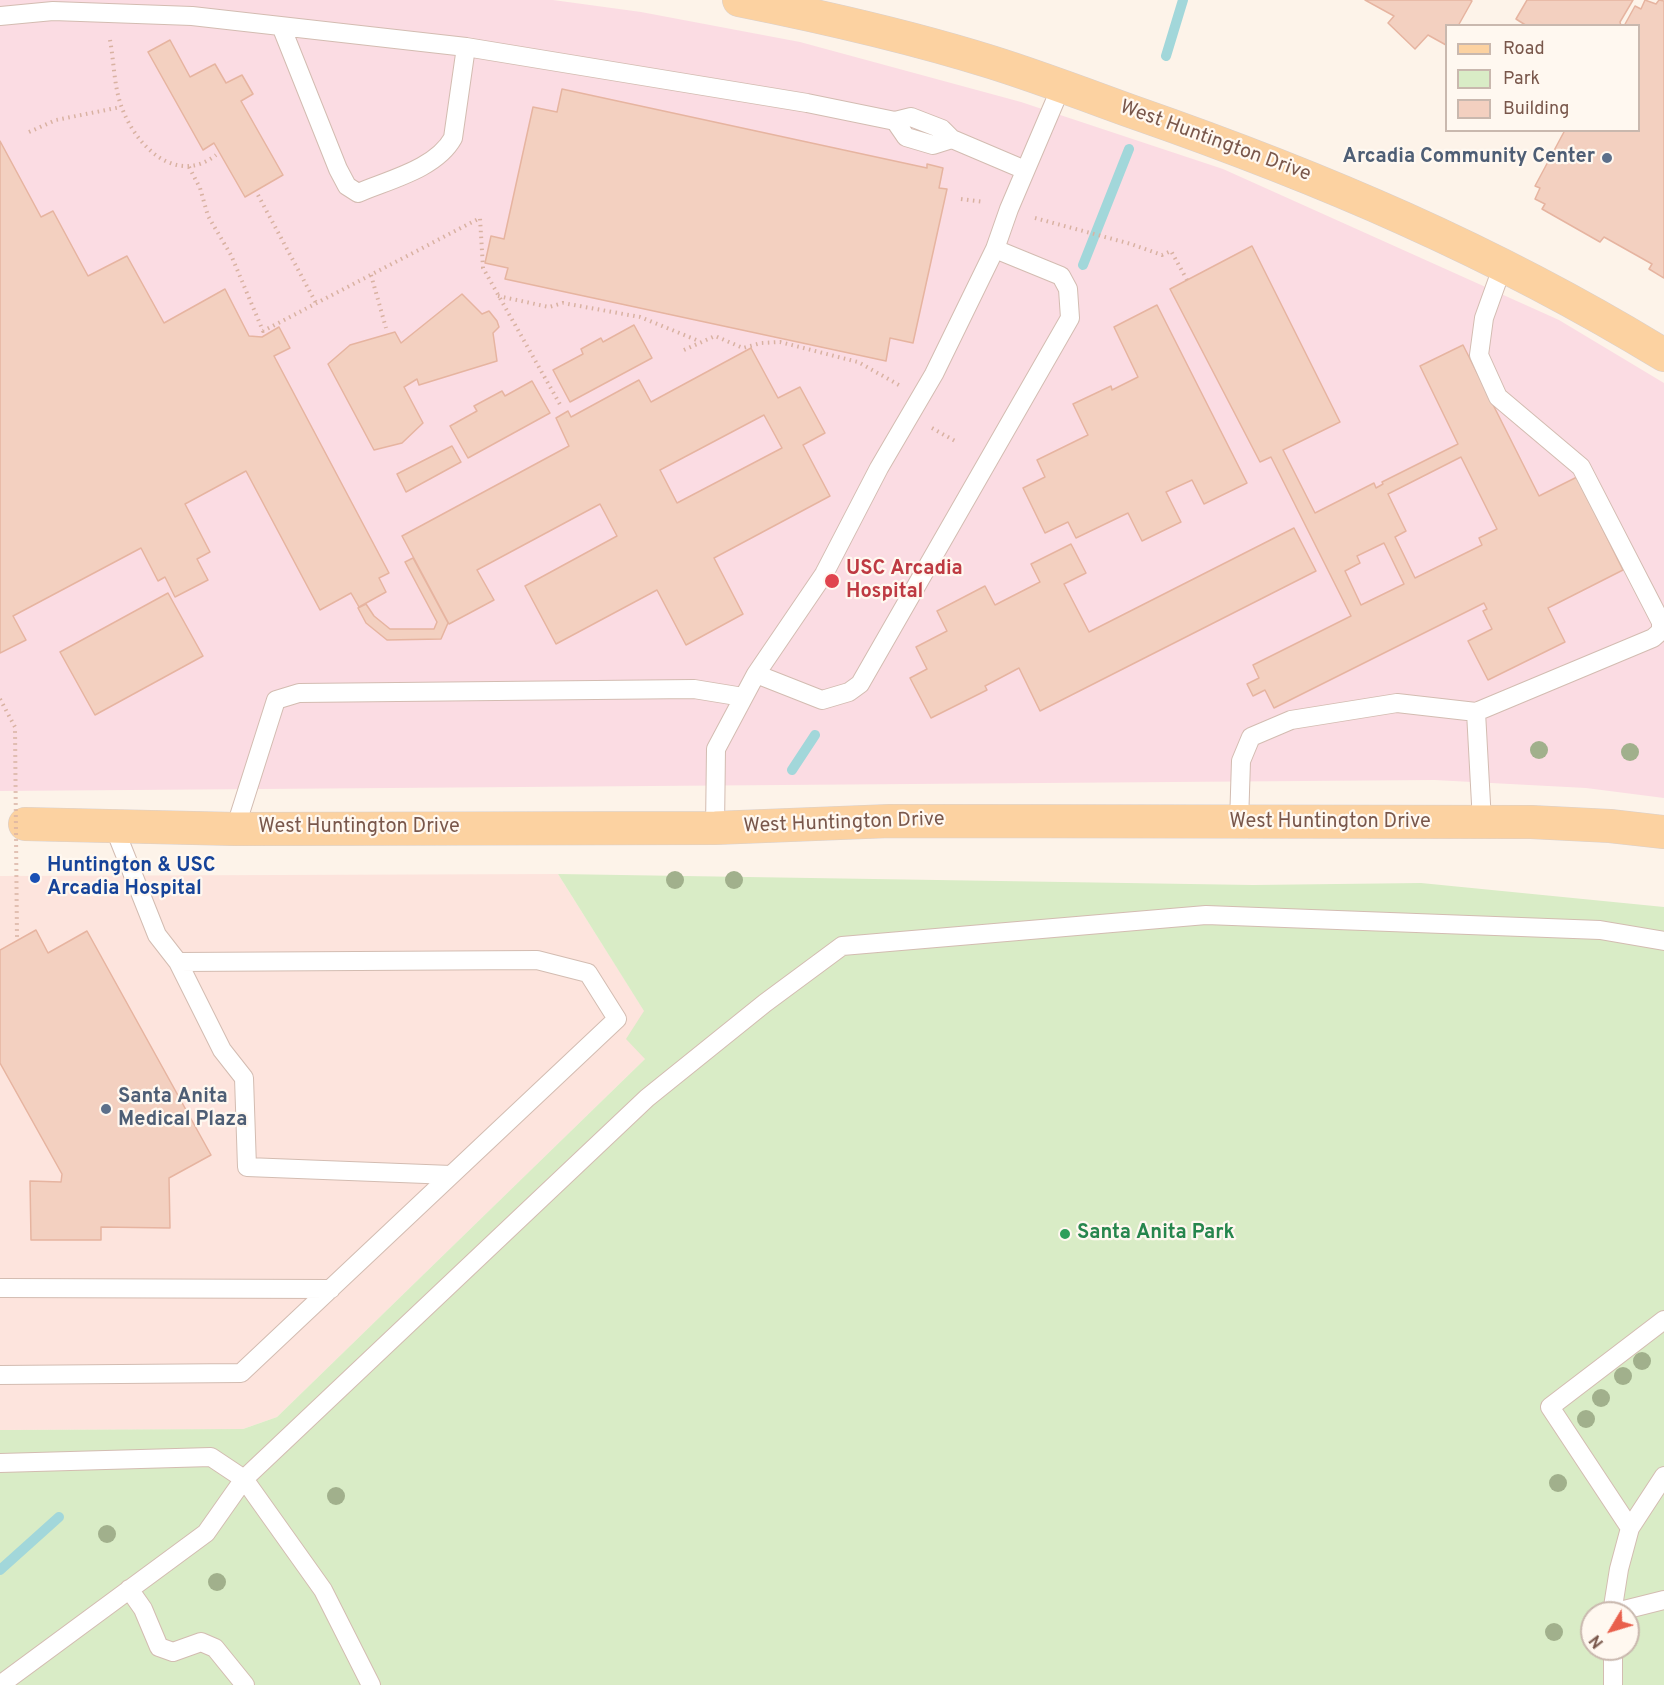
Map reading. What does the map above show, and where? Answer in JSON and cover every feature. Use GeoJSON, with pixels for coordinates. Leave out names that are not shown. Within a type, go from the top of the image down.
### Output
{"type":"FeatureCollection","features":[{"type":"Feature","properties":{"kind":"main road","name":"West Huntington Drive"},"geometry":{"type":"LineString","coordinates":[[739,0],[852,23],[930,44],[1257,155],[1438,233],[1503,265],[1664,355]]}},
{"type":"Feature","properties":{"kind":"main road","name":"West Huntington Drive"},"geometry":{"type":"LineString","coordinates":[[10,824],[235,829],[715,828],[890,821],[1482,822],[1611,826],[1664,832]]}},
{"type":"Feature","properties":{"kind":"lane"},"geometry":{"type":"LineString","coordinates":[[0,16],[53,10],[192,15],[466,47],[807,103],[895,121],[906,137],[933,145],[952,139],[1025,170]]}},
{"type":"Feature","properties":{"kind":"lane"},"geometry":{"type":"LineString","coordinates":[[281,26],[338,169],[346,186],[358,193],[429,162],[447,149],[453,138],[466,47]]}},
{"type":"Feature","properties":{"kind":"lane"},"geometry":{"type":"LineString","coordinates":[[715,828],[716,749],[756,674],[824,574],[879,468],[934,374],[995,249],[1025,170],[1061,87]]}},
{"type":"Feature","properties":{"kind":"lane"},"geometry":{"type":"LineString","coordinates":[[756,674],[822,700],[849,692],[860,684],[1070,318],[1068,289],[1061,276],[995,249]]}},
{"type":"Feature","properties":{"kind":"lane"},"geometry":{"type":"LineString","coordinates":[[1239,823],[1241,761],[1251,737],[1291,720],[1397,703],[1476,712],[1653,638],[1661,631],[1661,622],[1581,467],[1498,397],[1479,355],[1484,318],[1503,265]]}},
{"type":"Feature","properties":{"kind":"lane"},"geometry":{"type":"LineString","coordinates":[[235,829],[276,700],[299,693],[694,689],[743,697]]}},
{"type":"Feature","properties":{"kind":"lane"},"geometry":{"type":"LineString","coordinates":[[1476,712],[1482,822]]}},
{"type":"Feature","properties":{"kind":"lane"},"geometry":{"type":"LineString","coordinates":[[114,826],[157,934],[178,962],[222,1050],[244,1078],[247,1167],[451,1175]]}},
{"type":"Feature","properties":{"kind":"lane"},"geometry":{"type":"LineString","coordinates":[[0,1685],[206,1533],[243,1479],[647,1098],[765,1003],[842,946],[1206,915],[1600,930],[1664,941]]}},
{"type":"Feature","properties":{"kind":"lane"},"geometry":{"type":"LineString","coordinates":[[0,1375],[242,1373],[616,1018],[588,973],[537,960],[178,962]]}},
{"type":"Feature","properties":{"kind":"lane"},"geometry":{"type":"LineString","coordinates":[[0,1288],[331,1289]]}},
{"type":"Feature","properties":{"kind":"lane"},"geometry":{"type":"LineString","coordinates":[[1630,1528],[1550,1407],[1664,1320]]}},
{"type":"Feature","properties":{"kind":"lane"},"geometry":{"type":"LineString","coordinates":[[3,1466],[212,1457],[243,1479],[323,1590],[371,1685]]}},
{"type":"Feature","properties":{"kind":"lane"},"geometry":{"type":"LineString","coordinates":[[1614,1601],[1619,1569],[1630,1528],[1664,1476]]}},
{"type":"Feature","properties":{"kind":"lane"},"geometry":{"type":"LineString","coordinates":[[129,1589],[143,1609],[159,1647],[172,1652],[201,1642],[215,1648],[245,1685]]}},
{"type":"Feature","properties":{"kind":"lane"},"geometry":{"type":"LineString","coordinates":[[1640,1606],[1664,1600]]}},
{"type":"Feature","properties":{"kind":"lane"},"geometry":{"type":"LineString","coordinates":[[1613,1661],[1613,1685]]}},
{"type":"Feature","properties":{"kind":"path"},"geometry":{"type":"LineString","coordinates":[[109,34],[121,107],[148,150],[166,163],[189,167],[206,163],[216,155]]}},
{"type":"Feature","properties":{"kind":"path"},"geometry":{"type":"LineString","coordinates":[[29,132],[56,120],[121,107]]}},
{"type":"Feature","properties":{"kind":"path"},"geometry":{"type":"LineString","coordinates":[[189,167],[200,188],[208,216],[231,255],[263,331],[480,218],[483,268],[562,408]]}},
{"type":"Feature","properties":{"kind":"path"},"geometry":{"type":"LineString","coordinates":[[258,195],[316,303]]}},
{"type":"Feature","properties":{"kind":"path"},"geometry":{"type":"LineString","coordinates":[[961,199],[991,203]]}},
{"type":"Feature","properties":{"kind":"path"},"geometry":{"type":"LineString","coordinates":[[1030,216],[1131,243],[1162,255],[1171,251],[1186,280]]}},
{"type":"Feature","properties":{"kind":"path"},"geometry":{"type":"LineString","coordinates":[[370,275],[387,328]]}},
{"type":"Feature","properties":{"kind":"path"},"geometry":{"type":"LineString","coordinates":[[498,296],[549,307],[563,303],[640,317],[700,341]]}},
{"type":"Feature","properties":{"kind":"path"},"geometry":{"type":"LineString","coordinates":[[684,350],[715,336],[743,348],[761,343],[780,342],[858,362],[906,389]]}},
{"type":"Feature","properties":{"kind":"path"},"geometry":{"type":"LineString","coordinates":[[929,427],[955,441]]}},
{"type":"Feature","properties":{"kind":"path"},"geometry":{"type":"LineString","coordinates":[[0,699],[15,727],[16,940]]}},
{"type":"Feature","properties":{"kind":"shaded area","name":"USC Arcadia Hospital"},"geometry":{"type":"Polygon","coordinates":[[[0,0],[553,0],[641,12],[800,42],[1021,102],[1223,169],[1559,320],[1664,383],[1664,798],[1586,788],[1434,780],[0,791],[0,0]]]}},
{"type":"Feature","properties":{"kind":"shaded area"},"geometry":{"type":"Polygon","coordinates":[[[558,874],[645,1012],[645,1059],[277,1417],[243,1429],[0,1430],[0,876],[558,874]]]}},
{"type":"Feature","properties":{"kind":"green space","name":"Santa Anita Park"},"geometry":{"type":"Polygon","coordinates":[[[558,874],[1253,885],[1421,883],[1664,907],[1664,1685],[0,1685],[0,1430],[243,1429],[277,1417],[645,1059],[626,1039],[644,1011],[558,874]]]}},
{"type":"Feature","properties":{"kind":"building"},"geometry":{"type":"Polygon","coordinates":[[[1365,0],[1472,1],[1459,24],[1445,24],[1445,44],[1428,35],[1415,49],[1388,23],[1394,16],[1365,0]]]}},
{"type":"Feature","properties":{"kind":"building"},"geometry":{"type":"Polygon","coordinates":[[[1527,0],[1633,0],[1620,24],[1524,24],[1516,19],[1527,0]]]}},
{"type":"Feature","properties":{"kind":"building","name":"Arcadia Community Center"},"geometry":{"type":"Polygon","coordinates":[[[1645,0],[1656,4],[1659,0],[1664,1],[1664,278],[1649,269],[1652,264],[1604,237],[1600,242],[1542,209],[1545,204],[1535,199],[1540,188],[1535,186],[1564,132],[1640,132],[1640,24],[1625,24],[1635,6],[1641,9],[1645,0]]]}},
{"type":"Feature","properties":{"kind":"building"},"geometry":{"type":"Polygon","coordinates":[[[170,40],[190,77],[215,64],[226,83],[242,75],[253,94],[241,101],[283,175],[245,197],[214,143],[203,150],[148,52],[170,40]]]}},
{"type":"Feature","properties":{"kind":"building"},"geometry":{"type":"Polygon","coordinates":[[[562,89],[927,168],[927,164],[943,168],[939,188],[947,189],[913,343],[890,338],[886,361],[505,279],[508,268],[485,263],[491,236],[504,239],[533,107],[557,112],[562,89]]]}},
{"type":"Feature","properties":{"kind":"building"},"geometry":{"type":"Polygon","coordinates":[[[0,141],[41,217],[53,211],[88,276],[127,256],[164,323],[225,289],[249,336],[262,337],[279,327],[290,348],[274,356],[389,573],[379,578],[386,592],[359,607],[351,593],[320,610],[246,471],[185,504],[210,552],[197,559],[208,580],[175,597],[165,577],[158,581],[141,548],[13,616],[26,640],[0,653],[0,141]]]}},
{"type":"Feature","properties":{"kind":"building"},"geometry":{"type":"Polygon","coordinates":[[[1252,246],[1340,422],[1283,450],[1315,513],[1374,483],[1376,488],[1383,484],[1382,482],[1458,444],[1420,366],[1463,345],[1539,496],[1577,477],[1623,570],[1548,608],[1565,642],[1488,680],[1468,641],[1492,629],[1483,611],[1487,609],[1484,603],[1274,708],[1265,690],[1253,696],[1247,684],[1259,678],[1253,665],[1351,616],[1271,457],[1260,462],[1170,289],[1252,246]],[[1461,457],[1388,494],[1406,531],[1395,537],[1415,578],[1482,545],[1479,538],[1497,529],[1461,457]],[[1384,543],[1357,556],[1360,563],[1345,571],[1361,605],[1404,584],[1384,543]]]}},
{"type":"Feature","properties":{"kind":"building"},"geometry":{"type":"Polygon","coordinates":[[[462,294],[482,314],[489,311],[497,321],[499,327],[493,333],[497,361],[419,385],[417,379],[404,387],[423,423],[402,443],[374,450],[328,364],[350,345],[395,332],[401,343],[462,294]]]}},
{"type":"Feature","properties":{"kind":"building"},"geometry":{"type":"Polygon","coordinates":[[[1157,305],[1247,483],[1204,504],[1192,480],[1166,492],[1181,522],[1142,541],[1128,513],[1076,538],[1068,522],[1045,533],[1023,488],[1045,477],[1037,460],[1088,435],[1073,404],[1111,386],[1112,390],[1138,377],[1114,327],[1157,305]]]}},
{"type":"Feature","properties":{"kind":"building"},"geometry":{"type":"Polygon","coordinates":[[[634,325],[652,358],[570,402],[553,370],[583,354],[581,349],[601,338],[603,342],[634,325]]]}},
{"type":"Feature","properties":{"kind":"building"},"geometry":{"type":"Polygon","coordinates":[[[751,348],[778,398],[800,387],[825,433],[803,445],[830,496],[714,558],[743,614],[686,645],[657,590],[556,644],[525,586],[617,536],[600,504],[477,570],[494,600],[449,624],[402,536],[569,446],[556,418],[568,411],[571,417],[639,380],[651,402],[751,348]],[[764,415],[660,470],[677,503],[782,448],[764,415]]]}},
{"type":"Feature","properties":{"kind":"building"},"geometry":{"type":"Polygon","coordinates":[[[532,381],[550,413],[468,458],[450,426],[477,411],[474,406],[502,391],[505,396],[532,381]]]}},
{"type":"Feature","properties":{"kind":"building"},"geometry":{"type":"Polygon","coordinates":[[[452,446],[461,462],[406,492],[397,474],[452,446]]]}},
{"type":"Feature","properties":{"kind":"building"},"geometry":{"type":"Polygon","coordinates":[[[1294,528],[1316,571],[1040,711],[1019,668],[985,686],[987,690],[931,718],[910,678],[927,669],[916,647],[947,631],[937,611],[985,586],[995,605],[1040,582],[1031,564],[1071,544],[1086,573],[1064,584],[1089,632],[1294,528]]]}},
{"type":"Feature","properties":{"kind":"building"},"geometry":{"type":"Polygon","coordinates":[[[413,558],[448,623],[441,639],[387,640],[366,623],[358,608],[366,604],[374,616],[390,629],[434,629],[437,622],[405,562],[413,558]]]}},
{"type":"Feature","properties":{"kind":"building"},"geometry":{"type":"Polygon","coordinates":[[[168,593],[203,656],[95,715],[60,652],[168,593]]]}},
{"type":"Feature","properties":{"kind":"building","name":"Santa Anita Medical Plaza"},"geometry":{"type":"Polygon","coordinates":[[[36,930],[48,953],[87,931],[211,1155],[169,1178],[170,1228],[101,1227],[101,1240],[31,1240],[30,1181],[61,1182],[62,1174],[0,1063],[0,950],[36,930]]]}},
{"type":"Feature","properties":{"kind":"waterway"},"geometry":{"type":"LineString","coordinates":[[1166,56],[1183,0]]}},
{"type":"Feature","properties":{"kind":"waterway"},"geometry":{"type":"LineString","coordinates":[[1083,265],[1129,149]]}},
{"type":"Feature","properties":{"kind":"waterway"},"geometry":{"type":"LineString","coordinates":[[792,770],[815,735]]}},
{"type":"Feature","properties":{"kind":"waterway"},"geometry":{"type":"LineString","coordinates":[[0,1570],[59,1517]]}},
{"type":"Feature","properties":{"kind":"place","name":"Arcadia Community Center"},"geometry":{"type":"Point","coordinates":[1607,158]}},
{"type":"Feature","properties":{"kind":"place","name":"USC Arcadia Hospital"},"geometry":{"type":"Point","coordinates":[832,581]}},
{"type":"Feature","properties":{"kind":"place","name":"Huntington & USC Arcadia Hospital"},"geometry":{"type":"Point","coordinates":[35,878]}},
{"type":"Feature","properties":{"kind":"place","name":"Santa Anita Medical Plaza"},"geometry":{"type":"Point","coordinates":[106,1109]}},
{"type":"Feature","properties":{"kind":"place","name":"Santa Anita Park"},"geometry":{"type":"Point","coordinates":[1065,1234]}}]}
